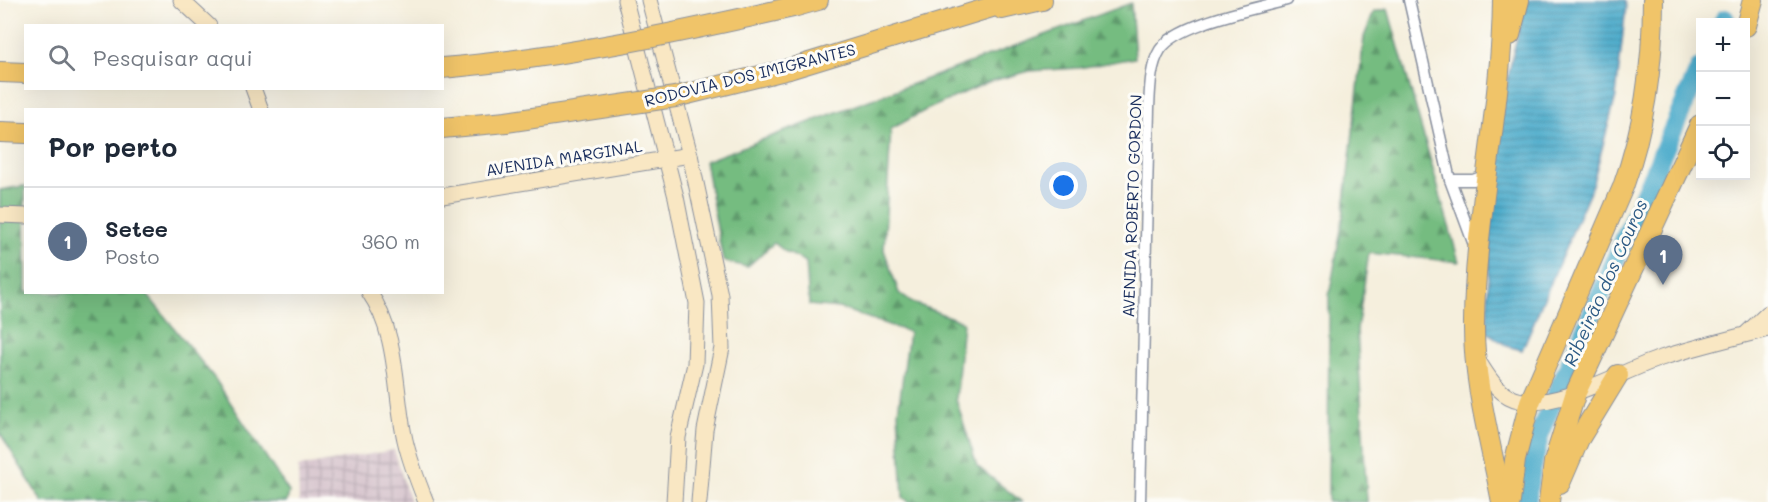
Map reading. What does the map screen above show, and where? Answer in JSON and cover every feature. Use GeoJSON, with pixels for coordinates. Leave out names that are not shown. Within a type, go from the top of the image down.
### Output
{"type":"FeatureCollection","features":[{"type":"Feature","properties":{"kind":"highway"},"geometry":{"type":"LineString","coordinates":[[444,68],[502,63],[657,36],[818,0]]}},
{"type":"Feature","properties":{"kind":"highway","name":"RODOVIA DOS IMIGRANTES"},"geometry":{"type":"LineString","coordinates":[[444,128],[506,122],[675,97],[789,69],[1015,0]]}},
{"type":"Feature","properties":{"kind":"highway"},"geometry":{"type":"LineString","coordinates":[[955,19],[1042,0]]}},
{"type":"Feature","properties":{"kind":"highway"},"geometry":{"type":"LineString","coordinates":[[1502,502],[1476,356],[1474,322],[1487,175],[1499,81],[1503,0]]}},
{"type":"Feature","properties":{"kind":"highway"},"geometry":{"type":"LineString","coordinates":[[1499,81],[1519,0]]}},
{"type":"Feature","properties":{"kind":"highway"},"geometry":{"type":"LineString","coordinates":[[1510,502],[1515,460],[1534,402],[1636,152],[1650,72],[1653,0]]}},
{"type":"Feature","properties":{"kind":"highway"},"geometry":{"type":"LineString","coordinates":[[1748,18],[1753,0]]}},
{"type":"Feature","properties":{"kind":"highway"},"geometry":{"type":"LineString","coordinates":[[0,72],[24,73]]}},
{"type":"Feature","properties":{"kind":"highway"},"geometry":{"type":"LineString","coordinates":[[1551,502],[1554,462],[1573,393],[1701,126]]}},
{"type":"Feature","properties":{"kind":"highway"},"geometry":{"type":"LineString","coordinates":[[0,132],[24,133]]}},
{"type":"Feature","properties":{"kind":"highway"},"geometry":{"type":"LineString","coordinates":[[1551,502],[1579,439],[1618,375]]}},
{"type":"Feature","properties":{"kind":"main road"},"geometry":{"type":"LineString","coordinates":[[182,0],[207,24]]}},
{"type":"Feature","properties":{"kind":"main road"},"geometry":{"type":"LineString","coordinates":[[625,0],[667,160],[696,296],[697,338],[678,437],[674,502]]}},
{"type":"Feature","properties":{"kind":"main road"},"geometry":{"type":"LineString","coordinates":[[649,0],[690,155],[720,295],[723,322],[719,367],[701,463],[699,502]]}},
{"type":"Feature","properties":{"kind":"main road"},"geometry":{"type":"LineString","coordinates":[[254,90],[260,108]]}},
{"type":"Feature","properties":{"kind":"main road","name":"AVENIDA MARGINAL"},"geometry":{"type":"LineString","coordinates":[[444,196],[690,155]]}},
{"type":"Feature","properties":{"kind":"main road"},"geometry":{"type":"LineString","coordinates":[[0,215],[24,216]]}},
{"type":"Feature","properties":{"kind":"main road"},"geometry":{"type":"LineString","coordinates":[[370,294],[379,306],[388,328],[405,440],[426,502]]}},
{"type":"Feature","properties":{"kind":"main road"},"geometry":{"type":"LineString","coordinates":[[696,296],[702,309],[701,366],[709,372],[719,367]]}},
{"type":"Feature","properties":{"kind":"main road"},"geometry":{"type":"LineString","coordinates":[[1745,335],[1768,313]]}},
{"type":"Feature","properties":{"kind":"main road"},"geometry":{"type":"LineString","coordinates":[[1476,356],[1492,384],[1506,395],[1534,402],[1573,393],[1660,358],[1768,329]]}},
{"type":"Feature","properties":{"kind":"main road"},"geometry":{"type":"LineString","coordinates":[[689,386],[702,384],[707,390],[696,441],[701,463]]}},
{"type":"Feature","properties":{"kind":"street","name":"AVENIDA ROBERTO GORDON"},"geometry":{"type":"LineString","coordinates":[[1140,502],[1149,108],[1155,61],[1161,48],[1181,32],[1287,0]]}},
{"type":"Feature","properties":{"kind":"street"},"geometry":{"type":"LineString","coordinates":[[1409,0],[1450,180],[1479,256]]}},
{"type":"Feature","properties":{"kind":"street"},"geometry":{"type":"LineString","coordinates":[[1450,180],[1473,180],[1487,175]]}},
{"type":"Feature","properties":{"kind":"shaded area"},"geometry":{"type":"Polygon","coordinates":[[[394,450],[410,502],[299,502],[298,467],[394,450]]]}},
{"type":"Feature","properties":{"kind":"green space"},"geometry":{"type":"Polygon","coordinates":[[[1131,3],[1135,58],[1079,68],[1030,71],[988,82],[924,111],[891,129],[884,250],[899,293],[911,302],[963,322],[956,399],[977,466],[1022,502],[909,502],[903,497],[898,412],[909,332],[839,308],[809,305],[806,262],[774,243],[747,267],[723,261],[705,161],[1131,3]]]}},
{"type":"Feature","properties":{"kind":"green space"},"geometry":{"type":"Polygon","coordinates":[[[1388,9],[1459,262],[1369,253],[1357,330],[1367,502],[1328,502],[1329,296],[1343,218],[1364,37],[1374,12],[1388,9]]]}},
{"type":"Feature","properties":{"kind":"green space"},"geometry":{"type":"Polygon","coordinates":[[[24,186],[24,294],[147,294],[215,379],[289,492],[287,502],[42,502],[0,433],[0,190],[24,186]]]}},
{"type":"Feature","properties":{"kind":"water"},"geometry":{"type":"Polygon","coordinates":[[[1528,0],[1625,0],[1626,6],[1616,96],[1592,186],[1522,350],[1507,346],[1487,332],[1489,250],[1501,121],[1508,79],[1528,0]]]}},
{"type":"Feature","properties":{"kind":"waterway","name":"Ribeirão dos Couros"},"geometry":{"type":"LineString","coordinates":[[1527,502],[1528,485],[1541,429],[1698,72]]}},
{"type":"Feature","properties":{"kind":"place","name":"Setee"},"geometry":{"type":"Point","coordinates":[1663,285]}}]}
